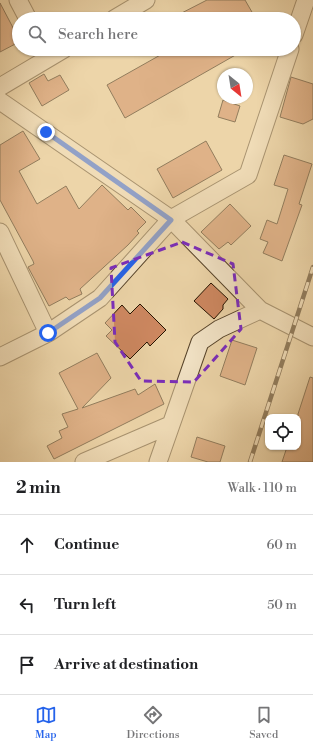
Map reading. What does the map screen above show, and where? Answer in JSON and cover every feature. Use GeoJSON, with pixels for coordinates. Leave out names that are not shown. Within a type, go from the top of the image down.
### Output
{"type":"FeatureCollection","features":[{"type":"Feature","properties":{"kind":"street"},"geometry":{"type":"LineString","coordinates":[[18,0],[24,12]]}},
{"type":"Feature","properties":{"kind":"street"},"geometry":{"type":"LineString","coordinates":[[301,15],[306,0]]}},
{"type":"Feature","properties":{"kind":"street"},"geometry":{"type":"LineString","coordinates":[[124,12],[141,1]]}},
{"type":"Feature","properties":{"kind":"street"},"geometry":{"type":"LineString","coordinates":[[0,87],[43,56]]}},
{"type":"Feature","properties":{"kind":"street"},"geometry":{"type":"LineString","coordinates":[[0,356],[48,333],[100,298],[171,220],[248,175],[288,56]]}},
{"type":"Feature","properties":{"kind":"street"},"geometry":{"type":"LineString","coordinates":[[0,101],[171,220],[260,310],[313,337]]}},
{"type":"Feature","properties":{"kind":"street"},"geometry":{"type":"LineString","coordinates":[[0,232],[48,333]]}},
{"type":"Feature","properties":{"kind":"street"},"geometry":{"type":"LineString","coordinates":[[158,462],[200,342],[219,329],[260,310]]}},
{"type":"Feature","properties":{"kind":"street"},"geometry":{"type":"LineString","coordinates":[[84,462],[170,425]]}},
{"type":"Feature","properties":{"kind":"highlighted area"},"geometry":{"type":"Polygon","coordinates":[[[182,242],[233,264],[241,329],[194,382],[141,381],[115,342],[111,268],[182,242]]]}},
{"type":"Feature","properties":{"kind":"building"},"geometry":{"type":"Polygon","coordinates":[[[207,0],[245,0],[252,12],[184,12],[207,0]]]}},
{"type":"Feature","properties":{"kind":"building"},"geometry":{"type":"Polygon","coordinates":[[[0,3],[12,26],[12,46],[0,52],[0,3]]]}},
{"type":"Feature","properties":{"kind":"building"},"geometry":{"type":"Polygon","coordinates":[[[159,56],[234,56],[125,118],[107,85],[159,56]]]}},
{"type":"Feature","properties":{"kind":"building"},"geometry":{"type":"Polygon","coordinates":[[[44,74],[48,81],[60,75],[69,90],[42,106],[29,83],[44,74]]]}},
{"type":"Feature","properties":{"kind":"building"},"geometry":{"type":"Polygon","coordinates":[[[291,77],[313,84],[313,119],[303,124],[280,117],[291,77]]]}},
{"type":"Feature","properties":{"kind":"building"},"geometry":{"type":"Polygon","coordinates":[[[222,104],[234,104],[240,106],[235,122],[218,117],[222,104]]]}},
{"type":"Feature","properties":{"kind":"building"},"geometry":{"type":"Polygon","coordinates":[[[23,131],[40,159],[19,171],[37,204],[66,186],[79,209],[102,185],[128,210],[131,207],[146,222],[137,231],[139,233],[128,245],[80,289],[82,294],[69,300],[66,297],[49,306],[28,267],[34,264],[33,261],[0,200],[0,145],[23,131]]]}},
{"type":"Feature","properties":{"kind":"building"},"geometry":{"type":"Polygon","coordinates":[[[206,141],[222,170],[173,198],[157,169],[206,141]]]}},
{"type":"Feature","properties":{"kind":"building"},"geometry":{"type":"Polygon","coordinates":[[[284,155],[312,164],[299,204],[302,205],[282,261],[263,253],[268,242],[260,239],[267,220],[277,224],[288,189],[274,185],[284,155]]]}},
{"type":"Feature","properties":{"kind":"building"},"geometry":{"type":"Polygon","coordinates":[[[230,204],[251,226],[231,245],[228,242],[219,249],[201,232],[230,204]]]}},
{"type":"Feature","properties":{"kind":"building"},"geometry":{"type":"Polygon","coordinates":[[[211,283],[228,299],[223,305],[223,309],[214,319],[194,301],[211,283]]]}},
{"type":"Feature","properties":{"kind":"building"},"geometry":{"type":"Polygon","coordinates":[[[140,304],[166,330],[150,346],[147,342],[130,359],[106,336],[112,330],[105,323],[122,305],[130,314],[140,304]]]}},
{"type":"Feature","properties":{"kind":"building"},"geometry":{"type":"Polygon","coordinates":[[[232,340],[257,348],[245,385],[220,376],[232,340]]]}},
{"type":"Feature","properties":{"kind":"building"},"geometry":{"type":"Polygon","coordinates":[[[97,353],[111,378],[82,408],[135,389],[138,395],[155,384],[164,404],[54,459],[47,446],[62,438],[59,431],[68,427],[62,414],[78,409],[59,373],[97,353]]]}},
{"type":"Feature","properties":{"kind":"building"},"geometry":{"type":"Polygon","coordinates":[[[310,377],[313,378],[313,462],[282,462],[286,450],[301,450],[301,414],[298,414],[310,377]]]}},
{"type":"Feature","properties":{"kind":"building"},"geometry":{"type":"Polygon","coordinates":[[[197,437],[225,446],[220,462],[208,462],[191,457],[197,437]]]}},
{"type":"Feature","properties":{"kind":"railway"},"geometry":{"type":"LineString","coordinates":[[250,462],[313,267]]}},
{"type":"Feature","properties":{"kind":"route"},"geometry":{"type":"LineString","coordinates":[[46,132],[171,220],[100,298],[48,333]]}}]}
